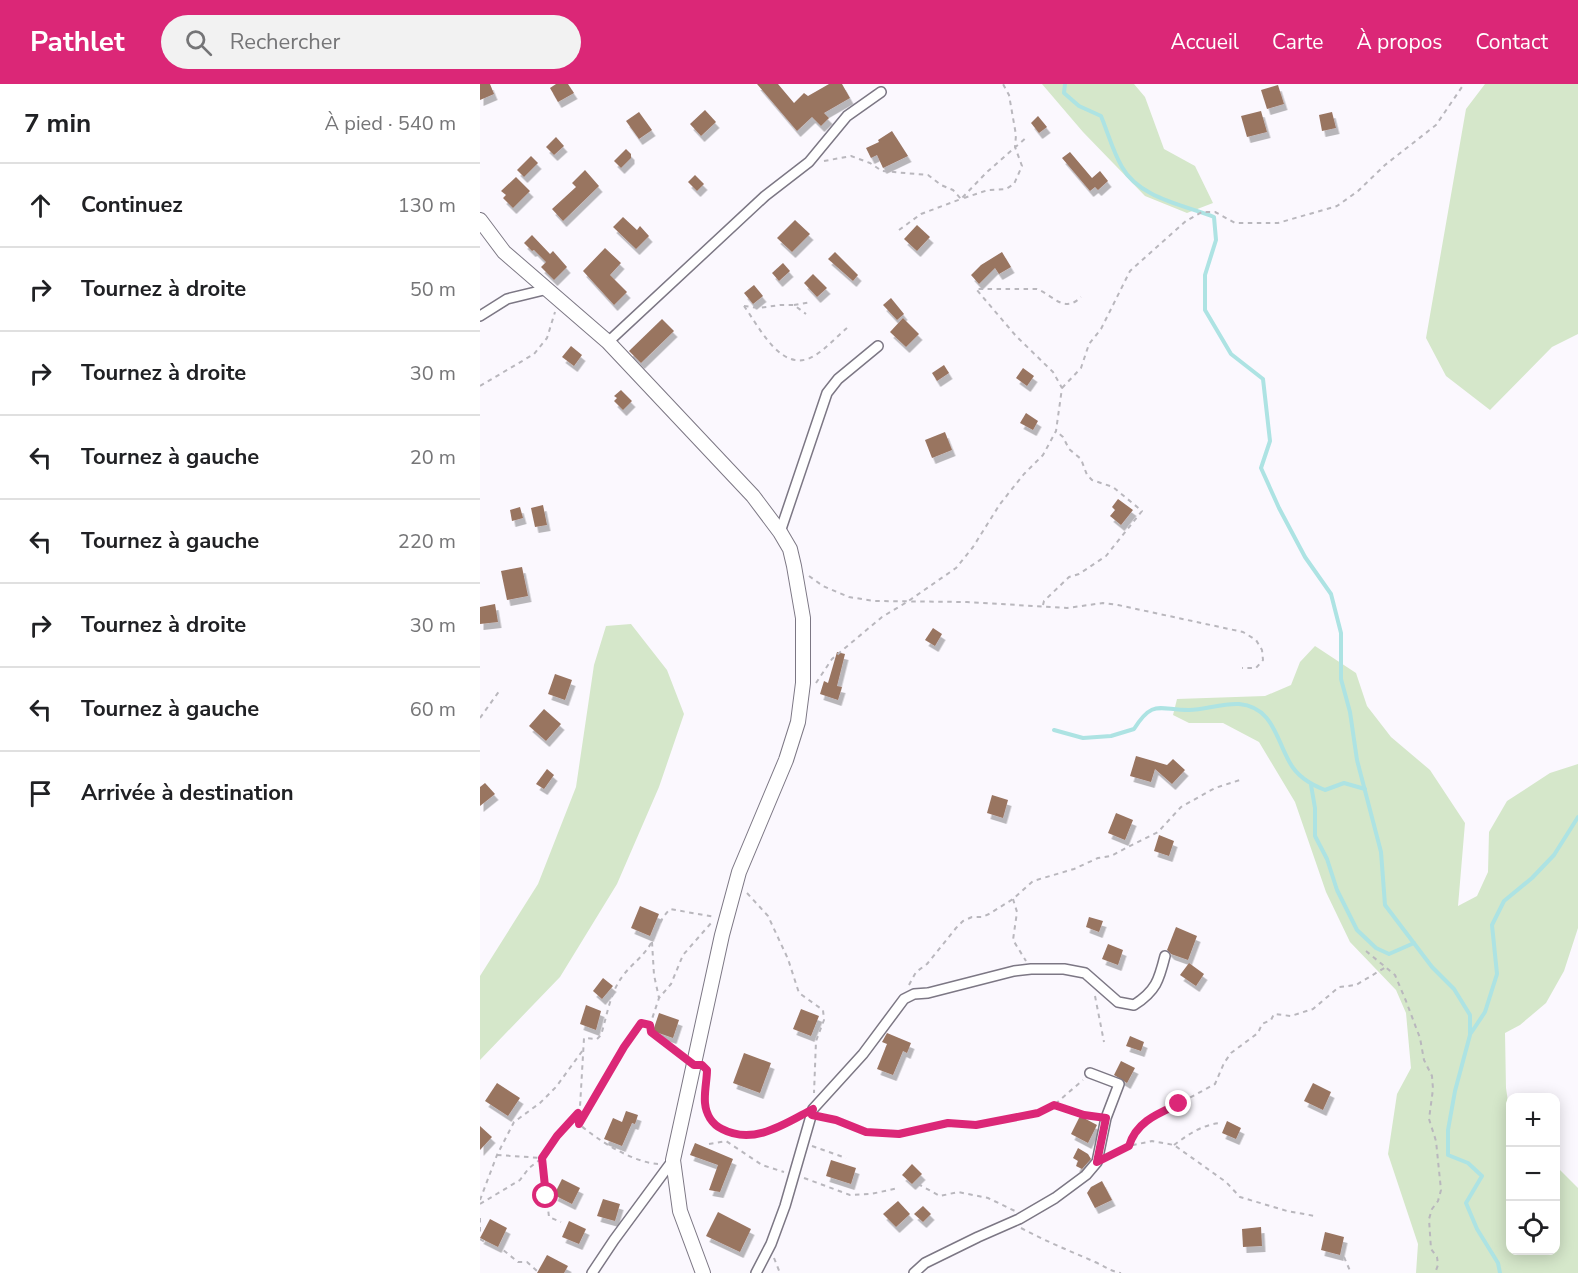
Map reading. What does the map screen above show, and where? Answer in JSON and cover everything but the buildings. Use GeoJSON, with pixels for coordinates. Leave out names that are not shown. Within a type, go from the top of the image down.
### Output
{"type":"FeatureCollection","features":[{"type":"Feature","properties":{"kind":"street"},"geometry":{"type":"LineString","coordinates":[[608,342],[765,196],[809,162],[847,116],[881,92]]}},
{"type":"Feature","properties":{"kind":"street"},"geometry":{"type":"LineString","coordinates":[[480,220],[504,252],[608,342],[753,496],[790,549],[794,566],[803,618],[803,683],[798,722],[786,760],[737,882],[722,935],[674,1160],[680,1211],[703,1273]]}},
{"type":"Feature","properties":{"kind":"street"},"geometry":{"type":"LineString","coordinates":[[480,316],[507,299],[548,289]]}},
{"type":"Feature","properties":{"kind":"street"},"geometry":{"type":"LineString","coordinates":[[780,532],[827,393],[838,379],[878,346]]}},
{"type":"Feature","properties":{"kind":"street"},"geometry":{"type":"LineString","coordinates":[[756,1273],[768,1252],[788,1196],[812,1112],[863,1054],[904,999],[914,994],[928,993],[1031,969],[1064,969],[1085,973],[1118,1002],[1134,1005],[1153,990],[1160,976],[1164,956]]}},
{"type":"Feature","properties":{"kind":"street"},"geometry":{"type":"LineString","coordinates":[[914,1273],[925,1263],[1055,1198],[1086,1174],[1097,1162],[1106,1118],[1119,1084],[1090,1073]]}},
{"type":"Feature","properties":{"kind":"street"},"geometry":{"type":"LineString","coordinates":[[592,1273],[674,1160]]}},
{"type":"Feature","properties":{"kind":"path"},"geometry":{"type":"LineString","coordinates":[[899,230],[921,214],[988,190],[1006,189],[1014,184],[1022,166],[1015,147],[1016,135],[1009,95],[1003,84]]}},
{"type":"Feature","properties":{"kind":"path"},"geometry":{"type":"LineString","coordinates":[[814,687],[832,659],[882,616],[957,568],[973,547],[1000,504],[1049,446],[1056,431],[1062,388],[1081,368],[1089,344],[1101,330],[1130,271],[1186,221],[1202,212],[1215,212],[1235,223],[1278,224],[1337,206],[1358,191],[1385,165],[1436,124],[1464,84]]}},
{"type":"Feature","properties":{"kind":"path"},"geometry":{"type":"LineString","coordinates":[[961,199],[987,172],[1028,136]]}},
{"type":"Feature","properties":{"kind":"path"},"geometry":{"type":"LineString","coordinates":[[809,162],[831,161],[851,156],[870,163],[882,171],[928,175],[941,186],[953,190],[961,199]]}},
{"type":"Feature","properties":{"kind":"path"},"geometry":{"type":"LineString","coordinates":[[1062,388],[1053,372],[1016,336],[976,289],[1037,289],[1046,292],[1058,302],[1068,304],[1081,297]]}},
{"type":"Feature","properties":{"kind":"path"},"geometry":{"type":"LineString","coordinates":[[480,386],[534,354],[547,338],[559,299]]}},
{"type":"Feature","properties":{"kind":"path"},"geometry":{"type":"LineString","coordinates":[[811,302],[759,308],[744,306],[784,357],[799,361],[816,355],[847,328]]}},
{"type":"Feature","properties":{"kind":"path"},"geometry":{"type":"LineString","coordinates":[[794,305],[806,314]]}},
{"type":"Feature","properties":{"kind":"path"},"geometry":{"type":"LineString","coordinates":[[1043,605],[1044,601],[1069,577],[1079,574],[1106,556],[1142,511],[1113,487],[1092,480],[1081,459],[1069,449],[1063,437],[1056,431]]}},
{"type":"Feature","properties":{"kind":"path"},"geometry":{"type":"LineString","coordinates":[[794,566],[823,586],[849,597],[874,602],[967,602],[1067,608],[1103,603],[1243,632],[1256,640],[1262,650],[1263,660],[1256,668],[1242,668]]}},
{"type":"Feature","properties":{"kind":"path"},"geometry":{"type":"LineString","coordinates":[[480,718],[500,690]]}},
{"type":"Feature","properties":{"kind":"path"},"geometry":{"type":"LineString","coordinates":[[904,999],[916,972],[935,955],[956,927],[972,917],[989,914],[1013,899],[1033,881],[1074,869],[1126,849],[1158,832],[1181,807],[1215,788],[1243,779]]}},
{"type":"Feature","properties":{"kind":"path"},"geometry":{"type":"LineString","coordinates":[[737,882],[768,916],[788,959],[799,993],[823,1010],[824,1020],[816,1041],[812,1112]]}},
{"type":"Feature","properties":{"kind":"path"},"geometry":{"type":"LineString","coordinates":[[1013,899],[1017,912],[1013,940],[1031,969]]}},
{"type":"Feature","properties":{"kind":"path"},"geometry":{"type":"LineString","coordinates":[[674,1160],[658,1164],[642,1162],[595,1137],[579,1124],[578,1113],[584,1038],[597,1039],[601,1035],[616,986],[652,942],[659,921],[670,909],[716,917],[683,955],[671,984],[659,998],[650,1025],[651,1032],[694,1065],[702,1065],[707,1070],[705,1103],[709,1117],[717,1126],[728,1132],[740,1135],[757,1134],[773,1130],[812,1112],[866,1132],[899,1134],[948,1123],[976,1125],[1038,1113],[1054,1105],[1090,1073]]}},
{"type":"Feature","properties":{"kind":"path"},"geometry":{"type":"LineString","coordinates":[[652,942],[654,975],[659,998]]}},
{"type":"Feature","properties":{"kind":"path"},"geometry":{"type":"LineString","coordinates":[[1366,951],[1395,975],[1420,1038],[1424,1060],[1432,1076],[1433,1089],[1429,1119],[1436,1141],[1441,1190],[1429,1219],[1431,1249],[1437,1257],[1438,1265],[1435,1273]]}},
{"type":"Feature","properties":{"kind":"path"},"geometry":{"type":"LineString","coordinates":[[1129,1146],[1132,1134],[1147,1121],[1215,1084],[1231,1053],[1258,1033],[1262,1024],[1271,1020],[1274,1014],[1291,1016],[1313,1009],[1339,987],[1356,985],[1386,967]]}},
{"type":"Feature","properties":{"kind":"path"},"geometry":{"type":"LineString","coordinates":[[1090,978],[1104,1042]]}},
{"type":"Feature","properties":{"kind":"path"},"geometry":{"type":"LineString","coordinates":[[579,1124],[624,1047],[641,1023],[650,1025]]}},
{"type":"Feature","properties":{"kind":"path"},"geometry":{"type":"LineString","coordinates":[[480,1202],[497,1155],[514,1122],[540,1103],[556,1087],[583,1048]]}},
{"type":"Feature","properties":{"kind":"path"},"geometry":{"type":"LineString","coordinates":[[1054,1105],[1084,1115],[1106,1118]]}},
{"type":"Feature","properties":{"kind":"path"},"geometry":{"type":"LineString","coordinates":[[480,1202],[520,1180],[529,1168],[542,1158],[557,1136],[578,1113]]}},
{"type":"Feature","properties":{"kind":"path"},"geometry":{"type":"LineString","coordinates":[[1174,1145],[1200,1128],[1212,1123],[1222,1123]]}},
{"type":"Feature","properties":{"kind":"path"},"geometry":{"type":"LineString","coordinates":[[1097,1162],[1129,1146],[1152,1141],[1174,1145],[1226,1182],[1240,1197],[1287,1211],[1315,1216]]}},
{"type":"Feature","properties":{"kind":"path"},"geometry":{"type":"LineString","coordinates":[[804,1143],[846,1158]]}},
{"type":"Feature","properties":{"kind":"path"},"geometry":{"type":"LineString","coordinates":[[497,1155],[542,1158]]}},
{"type":"Feature","properties":{"kind":"path"},"geometry":{"type":"LineString","coordinates":[[542,1158],[549,1217],[561,1222]]}},
{"type":"Feature","properties":{"kind":"path"},"geometry":{"type":"LineString","coordinates":[[918,1184],[940,1196],[958,1192],[988,1198],[1012,1209],[1015,1220],[1040,1239],[1100,1264],[1109,1271],[1121,1273]]}},
{"type":"Feature","properties":{"kind":"path"},"geometry":{"type":"LineString","coordinates":[[480,1218],[480,1237],[497,1249],[502,1248],[518,1262],[527,1262],[537,1270],[536,1273]]}},
{"type":"Feature","properties":{"kind":"path"},"geometry":{"type":"LineString","coordinates":[[768,1252],[774,1258],[780,1273]]}},
{"type":"Feature","properties":{"kind":"path"},"geometry":{"type":"LineString","coordinates":[[1344,1257],[1351,1273]]}},
{"type":"Feature","properties":{"kind":"green space"},"geometry":{"type":"Polygon","coordinates":[[[1042,84],[1134,84],[1145,97],[1164,149],[1195,166],[1213,203],[1187,213],[1145,196],[1083,132],[1042,84]]]}},
{"type":"Feature","properties":{"kind":"green space"},"geometry":{"type":"Polygon","coordinates":[[[1485,84],[1578,84],[1578,334],[1552,347],[1490,410],[1446,376],[1426,338],[1466,109],[1485,84]]]}},
{"type":"Feature","properties":{"kind":"green space"},"geometry":{"type":"Polygon","coordinates":[[[631,624],[667,670],[684,714],[659,787],[617,884],[560,977],[480,1060],[480,976],[538,884],[576,787],[594,665],[606,626],[631,624]]]}},
{"type":"Feature","properties":{"kind":"green space"},"geometry":{"type":"Polygon","coordinates":[[[1315,646],[1356,673],[1367,706],[1391,737],[1430,770],[1465,823],[1458,906],[1477,896],[1488,872],[1489,832],[1507,801],[1550,773],[1578,764],[1578,928],[1564,971],[1546,1003],[1520,1025],[1505,1033],[1506,1255],[1560,1255],[1560,1170],[1578,1188],[1578,1273],[1416,1273],[1418,1244],[1388,1154],[1397,1094],[1411,1068],[1406,1013],[1396,990],[1350,942],[1326,892],[1295,802],[1259,742],[1223,723],[1189,723],[1173,715],[1177,699],[1265,696],[1291,685],[1300,662],[1315,646]]]}},
{"type":"Feature","properties":{"kind":"waterway"},"geometry":{"type":"LineString","coordinates":[[1065,84],[1064,93],[1079,106],[1101,116],[1116,155],[1130,178],[1139,186],[1163,199],[1214,217],[1216,240],[1205,275],[1205,310],[1231,354],[1263,379],[1270,441],[1261,468],[1305,557],[1331,594],[1341,633],[1341,679],[1350,712],[1357,760],[1381,852],[1385,905],[1432,967],[1454,989],[1470,1015],[1470,1035],[1455,1091],[1448,1130],[1448,1155],[1468,1163],[1482,1176],[1466,1203],[1477,1229],[1498,1263],[1500,1273]]}},
{"type":"Feature","properties":{"kind":"waterway"},"geometry":{"type":"LineString","coordinates":[[1054,730],[1083,738],[1111,736],[1134,729],[1146,713],[1157,708],[1195,710],[1239,704],[1250,706],[1259,711],[1272,726],[1290,763],[1305,780],[1325,790],[1344,783],[1365,789]]}},
{"type":"Feature","properties":{"kind":"waterway"},"geometry":{"type":"LineString","coordinates":[[1311,785],[1315,808],[1315,836],[1327,859],[1337,890],[1357,930],[1376,948],[1389,954],[1414,943]]}},
{"type":"Feature","properties":{"kind":"waterway"},"geometry":{"type":"LineString","coordinates":[[1471,1033],[1485,1012],[1497,974],[1492,925],[1504,901],[1532,878],[1554,855],[1578,817]]}},
{"type":"Feature","properties":{"kind":"route"},"geometry":{"type":"LineString","coordinates":[[546,1196],[542,1158],[557,1136],[578,1113],[579,1124],[624,1047],[641,1023],[650,1025],[651,1032],[694,1065],[702,1065],[707,1070],[705,1103],[709,1117],[717,1126],[740,1135],[773,1130],[813,1109],[812,1115],[836,1120],[866,1132],[899,1134],[948,1123],[976,1125],[1038,1113],[1054,1105],[1084,1115],[1106,1118],[1097,1162],[1129,1146],[1132,1134],[1138,1128],[1179,1104]]}}]}
